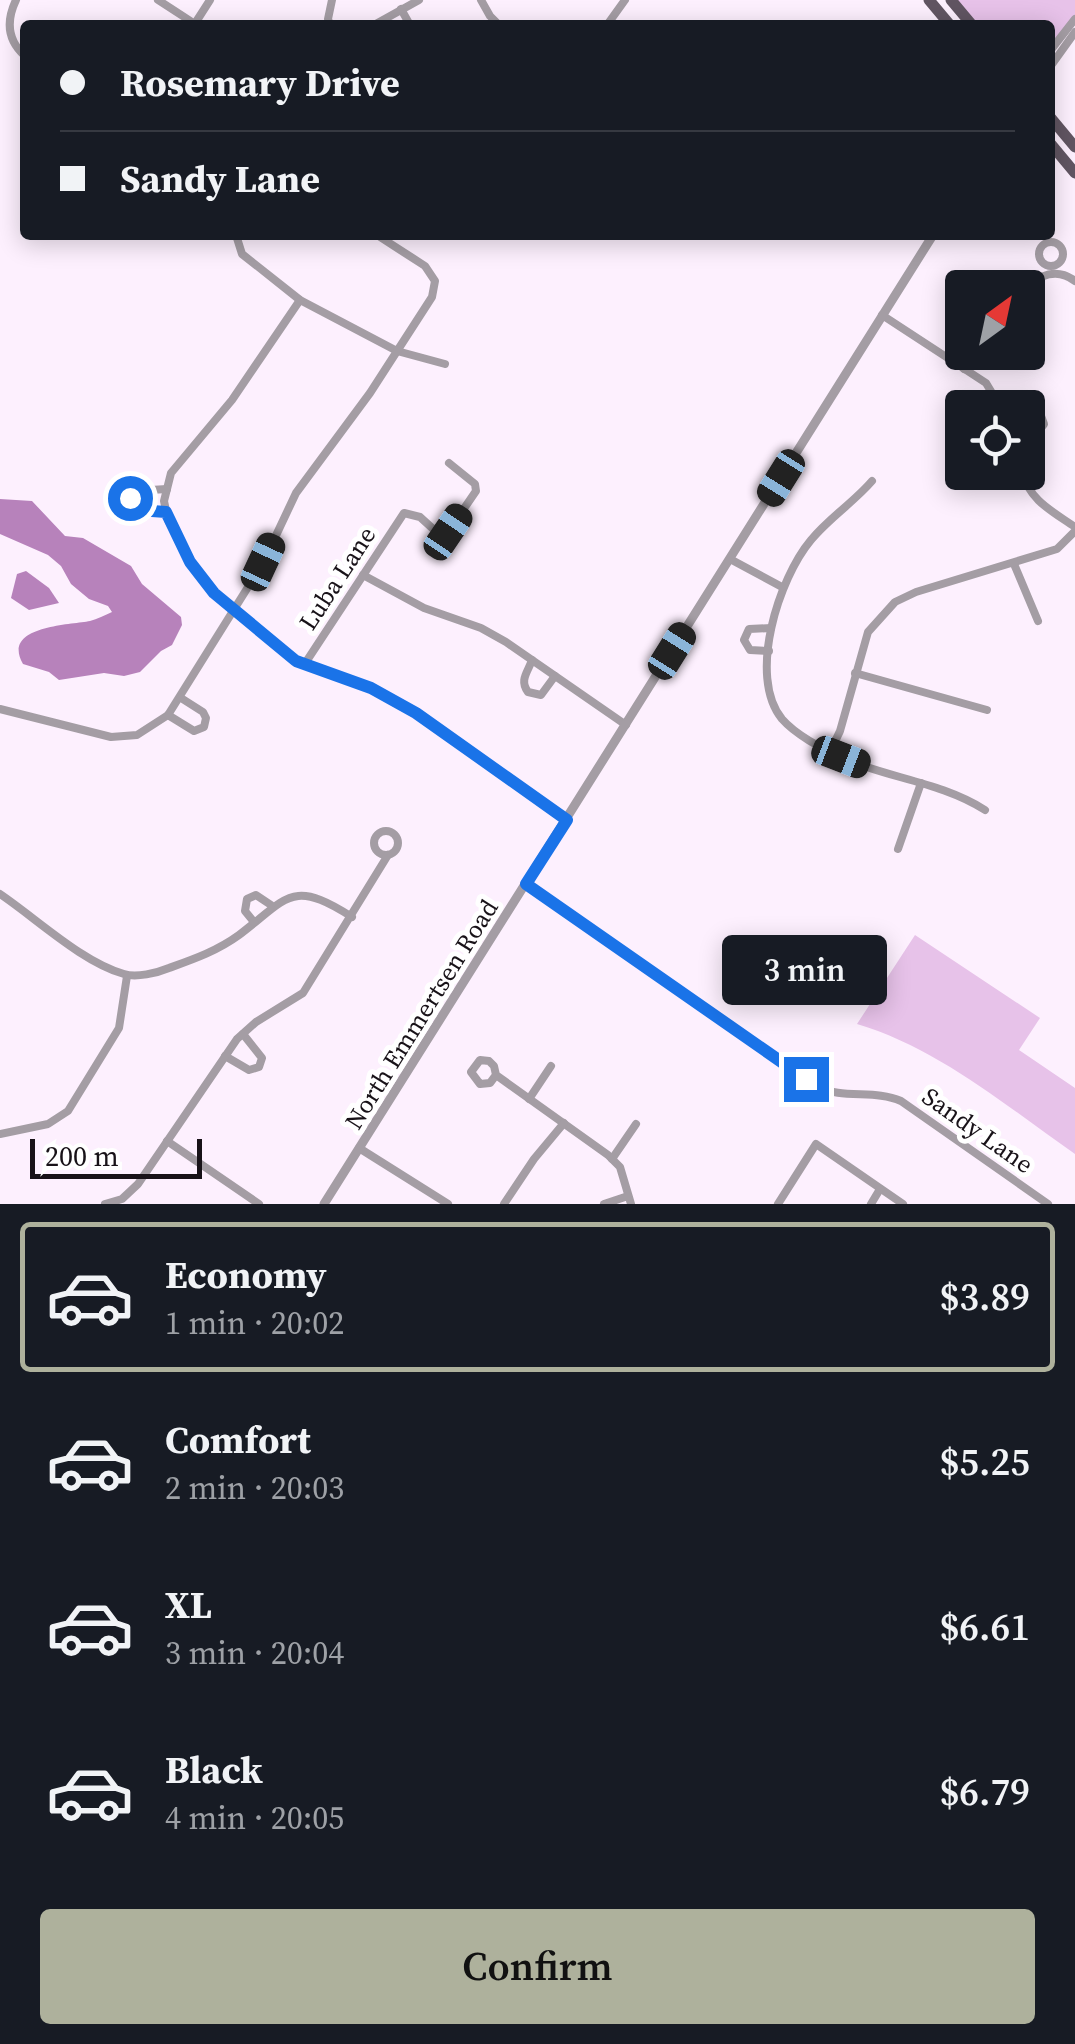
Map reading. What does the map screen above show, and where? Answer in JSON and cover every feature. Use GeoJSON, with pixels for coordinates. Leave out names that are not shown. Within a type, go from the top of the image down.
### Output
{"type":"FeatureCollection","features":[{"type":"Feature","properties":{"kind":"main road"},"geometry":{"type":"LineString","coordinates":[[929,0],[946,20]]}},
{"type":"Feature","properties":{"kind":"main road"},"geometry":{"type":"LineString","coordinates":[[951,0],[968,20]]}},
{"type":"Feature","properties":{"kind":"main road"},"geometry":{"type":"LineString","coordinates":[[1055,123],[1075,147]]}},
{"type":"Feature","properties":{"kind":"main road"},"geometry":{"type":"LineString","coordinates":[[1055,149],[1075,172]]}},
{"type":"Feature","properties":{"kind":"street"},"geometry":{"type":"LineString","coordinates":[[16,0],[8,22],[10,37],[20,50]]}},
{"type":"Feature","properties":{"kind":"street"},"geometry":{"type":"LineString","coordinates":[[158,0],[189,20]]}},
{"type":"Feature","properties":{"kind":"street"},"geometry":{"type":"LineString","coordinates":[[383,20],[420,0]]}},
{"type":"Feature","properties":{"kind":"street"},"geometry":{"type":"LineString","coordinates":[[402,9],[408,20]]}},
{"type":"Feature","properties":{"kind":"street"},"geometry":{"type":"LineString","coordinates":[[1055,45],[1075,19]]}},
{"type":"Feature","properties":{"kind":"street"},"geometry":{"type":"LineString","coordinates":[[1055,59],[1075,32]]}},
{"type":"Feature","properties":{"kind":"street"},"geometry":{"type":"LineString","coordinates":[[238,240],[242,254],[256,268],[300,300],[397,350],[445,364]]}},
{"type":"Feature","properties":{"kind":"street"},"geometry":{"type":"LineString","coordinates":[[0,709],[111,737],[137,735],[168,714],[263,562],[296,492],[432,297],[436,281],[425,266],[384,240]]}},
{"type":"Feature","properties":{"kind":"street","name":"North Emmertsen Road"},"geometry":{"type":"LineString","coordinates":[[324,1204],[931,240]]}},
{"type":"Feature","properties":{"kind":"street"},"geometry":{"type":"LineString","coordinates":[[1045,274],[1052,269],[1075,281]]}},
{"type":"Feature","properties":{"kind":"street"},"geometry":{"type":"LineString","coordinates":[[300,300],[220,414],[171,473],[166,512],[190,562],[214,593],[304,665],[371,688],[416,713],[567,820]]}},
{"type":"Feature","properties":{"kind":"street"},"geometry":{"type":"LineString","coordinates":[[882,314],[945,355]]}},
{"type":"Feature","properties":{"kind":"street"},"geometry":{"type":"LineString","coordinates":[[967,370],[990,390]]}},
{"type":"Feature","properties":{"kind":"street","name":"Luba Lane"},"geometry":{"type":"LineString","coordinates":[[304,665],[404,513],[420,517],[442,537],[448,532],[476,491],[475,484],[449,463]]}},
{"type":"Feature","properties":{"kind":"street"},"geometry":{"type":"LineString","coordinates":[[872,480],[812,538],[782,587],[771,628],[772,702],[783,720],[830,752],[963,796],[984,810]]}},
{"type":"Feature","properties":{"kind":"street"},"geometry":{"type":"LineString","coordinates":[[166,512],[138,510],[131,505],[130,498],[134,491],[167,490]]}},
{"type":"Feature","properties":{"kind":"street"},"geometry":{"type":"LineString","coordinates":[[830,752],[840,731],[868,632],[894,602],[1057,549],[1075,529],[1035,500],[1028,490]]}},
{"type":"Feature","properties":{"kind":"street"},"geometry":{"type":"LineString","coordinates":[[730,559],[782,587]]}},
{"type":"Feature","properties":{"kind":"street"},"geometry":{"type":"LineString","coordinates":[[1014,564],[1038,621]]}},
{"type":"Feature","properties":{"kind":"street"},"geometry":{"type":"LineString","coordinates":[[363,575],[424,608],[481,628],[626,724]]}},
{"type":"Feature","properties":{"kind":"street"},"geometry":{"type":"LineString","coordinates":[[769,651],[750,650],[745,646],[745,634],[754,626],[771,628]]}},
{"type":"Feature","properties":{"kind":"street"},"geometry":{"type":"LineString","coordinates":[[532,660],[523,678],[528,692],[541,694],[555,676]]}},
{"type":"Feature","properties":{"kind":"street"},"geometry":{"type":"LineString","coordinates":[[856,673],[987,710]]}},
{"type":"Feature","properties":{"kind":"street"},"geometry":{"type":"LineString","coordinates":[[168,714],[194,731],[204,727],[203,712],[181,698]]}},
{"type":"Feature","properties":{"kind":"street"},"geometry":{"type":"LineString","coordinates":[[898,850],[921,783]]}},
{"type":"Feature","properties":{"kind":"street"},"geometry":{"type":"LineString","coordinates":[[106,1204],[122,1199],[138,1184],[243,1034],[304,993],[388,855]]}},
{"type":"Feature","properties":{"kind":"street","name":"Sandy Lane"},"geometry":{"type":"LineString","coordinates":[[526,884],[816,1086],[834,1094],[884,1096],[901,1101],[1048,1204]]}},
{"type":"Feature","properties":{"kind":"street"},"geometry":{"type":"LineString","coordinates":[[0,894],[99,964],[128,976],[161,971],[216,951],[271,906],[300,895],[316,897],[352,917]]}},
{"type":"Feature","properties":{"kind":"street"},"geometry":{"type":"LineString","coordinates":[[254,922],[246,911],[247,899],[256,894],[271,906]]}},
{"type":"Feature","properties":{"kind":"street"},"geometry":{"type":"LineString","coordinates":[[0,1134],[48,1124],[68,1110],[119,1028],[128,976]]}},
{"type":"Feature","properties":{"kind":"street"},"geometry":{"type":"LineString","coordinates":[[225,1056],[249,1070],[259,1067],[262,1058],[243,1034]]}},
{"type":"Feature","properties":{"kind":"street"},"geometry":{"type":"LineString","coordinates":[[529,1099],[552,1066]]}},
{"type":"Feature","properties":{"kind":"street"},"geometry":{"type":"LineString","coordinates":[[496,1075],[620,1167],[630,1200],[604,1204]]}},
{"type":"Feature","properties":{"kind":"street"},"geometry":{"type":"LineString","coordinates":[[504,1204],[564,1123]]}},
{"type":"Feature","properties":{"kind":"street"},"geometry":{"type":"LineString","coordinates":[[612,1159],[636,1124]]}},
{"type":"Feature","properties":{"kind":"street"},"geometry":{"type":"LineString","coordinates":[[167,1141],[259,1204]]}},
{"type":"Feature","properties":{"kind":"street"},"geometry":{"type":"LineString","coordinates":[[778,1204],[816,1144],[902,1204]]}},
{"type":"Feature","properties":{"kind":"street"},"geometry":{"type":"LineString","coordinates":[[359,1148],[448,1204]]}},
{"type":"Feature","properties":{"kind":"street"},"geometry":{"type":"LineString","coordinates":[[870,1204],[880,1188]]}},
{"type":"Feature","properties":{"kind":"shaded area"},"geometry":{"type":"Polygon","coordinates":[[[957,0],[1075,0],[1075,18],[1055,39],[1055,20],[974,20],[957,0]]]}},
{"type":"Feature","properties":{"kind":"shaded area"},"geometry":{"type":"Polygon","coordinates":[[[0,499],[32,501],[65,536],[83,538],[131,566],[142,584],[181,617],[182,625],[172,645],[140,672],[124,676],[104,673],[59,680],[49,672],[23,664],[19,651],[21,642],[29,635],[112,612],[71,584],[61,566],[48,555],[0,534],[0,499]]]}},
{"type":"Feature","properties":{"kind":"shaded area"},"geometry":{"type":"Polygon","coordinates":[[[26,571],[49,588],[59,603],[29,610],[11,598],[17,574],[26,571]]]}},
{"type":"Feature","properties":{"kind":"shaded area"},"geometry":{"type":"Polygon","coordinates":[[[915,935],[1040,1018],[1019,1050],[1075,1088],[1075,1154],[943,1063],[857,1024],[915,935]]]}},
{"type":"Feature","properties":{"kind":"route"},"geometry":{"type":"LineString","coordinates":[[130,498],[131,505],[138,510],[166,512],[190,562],[214,593],[296,661],[371,688],[416,713],[567,820],[526,884],[806,1079]]}}]}
